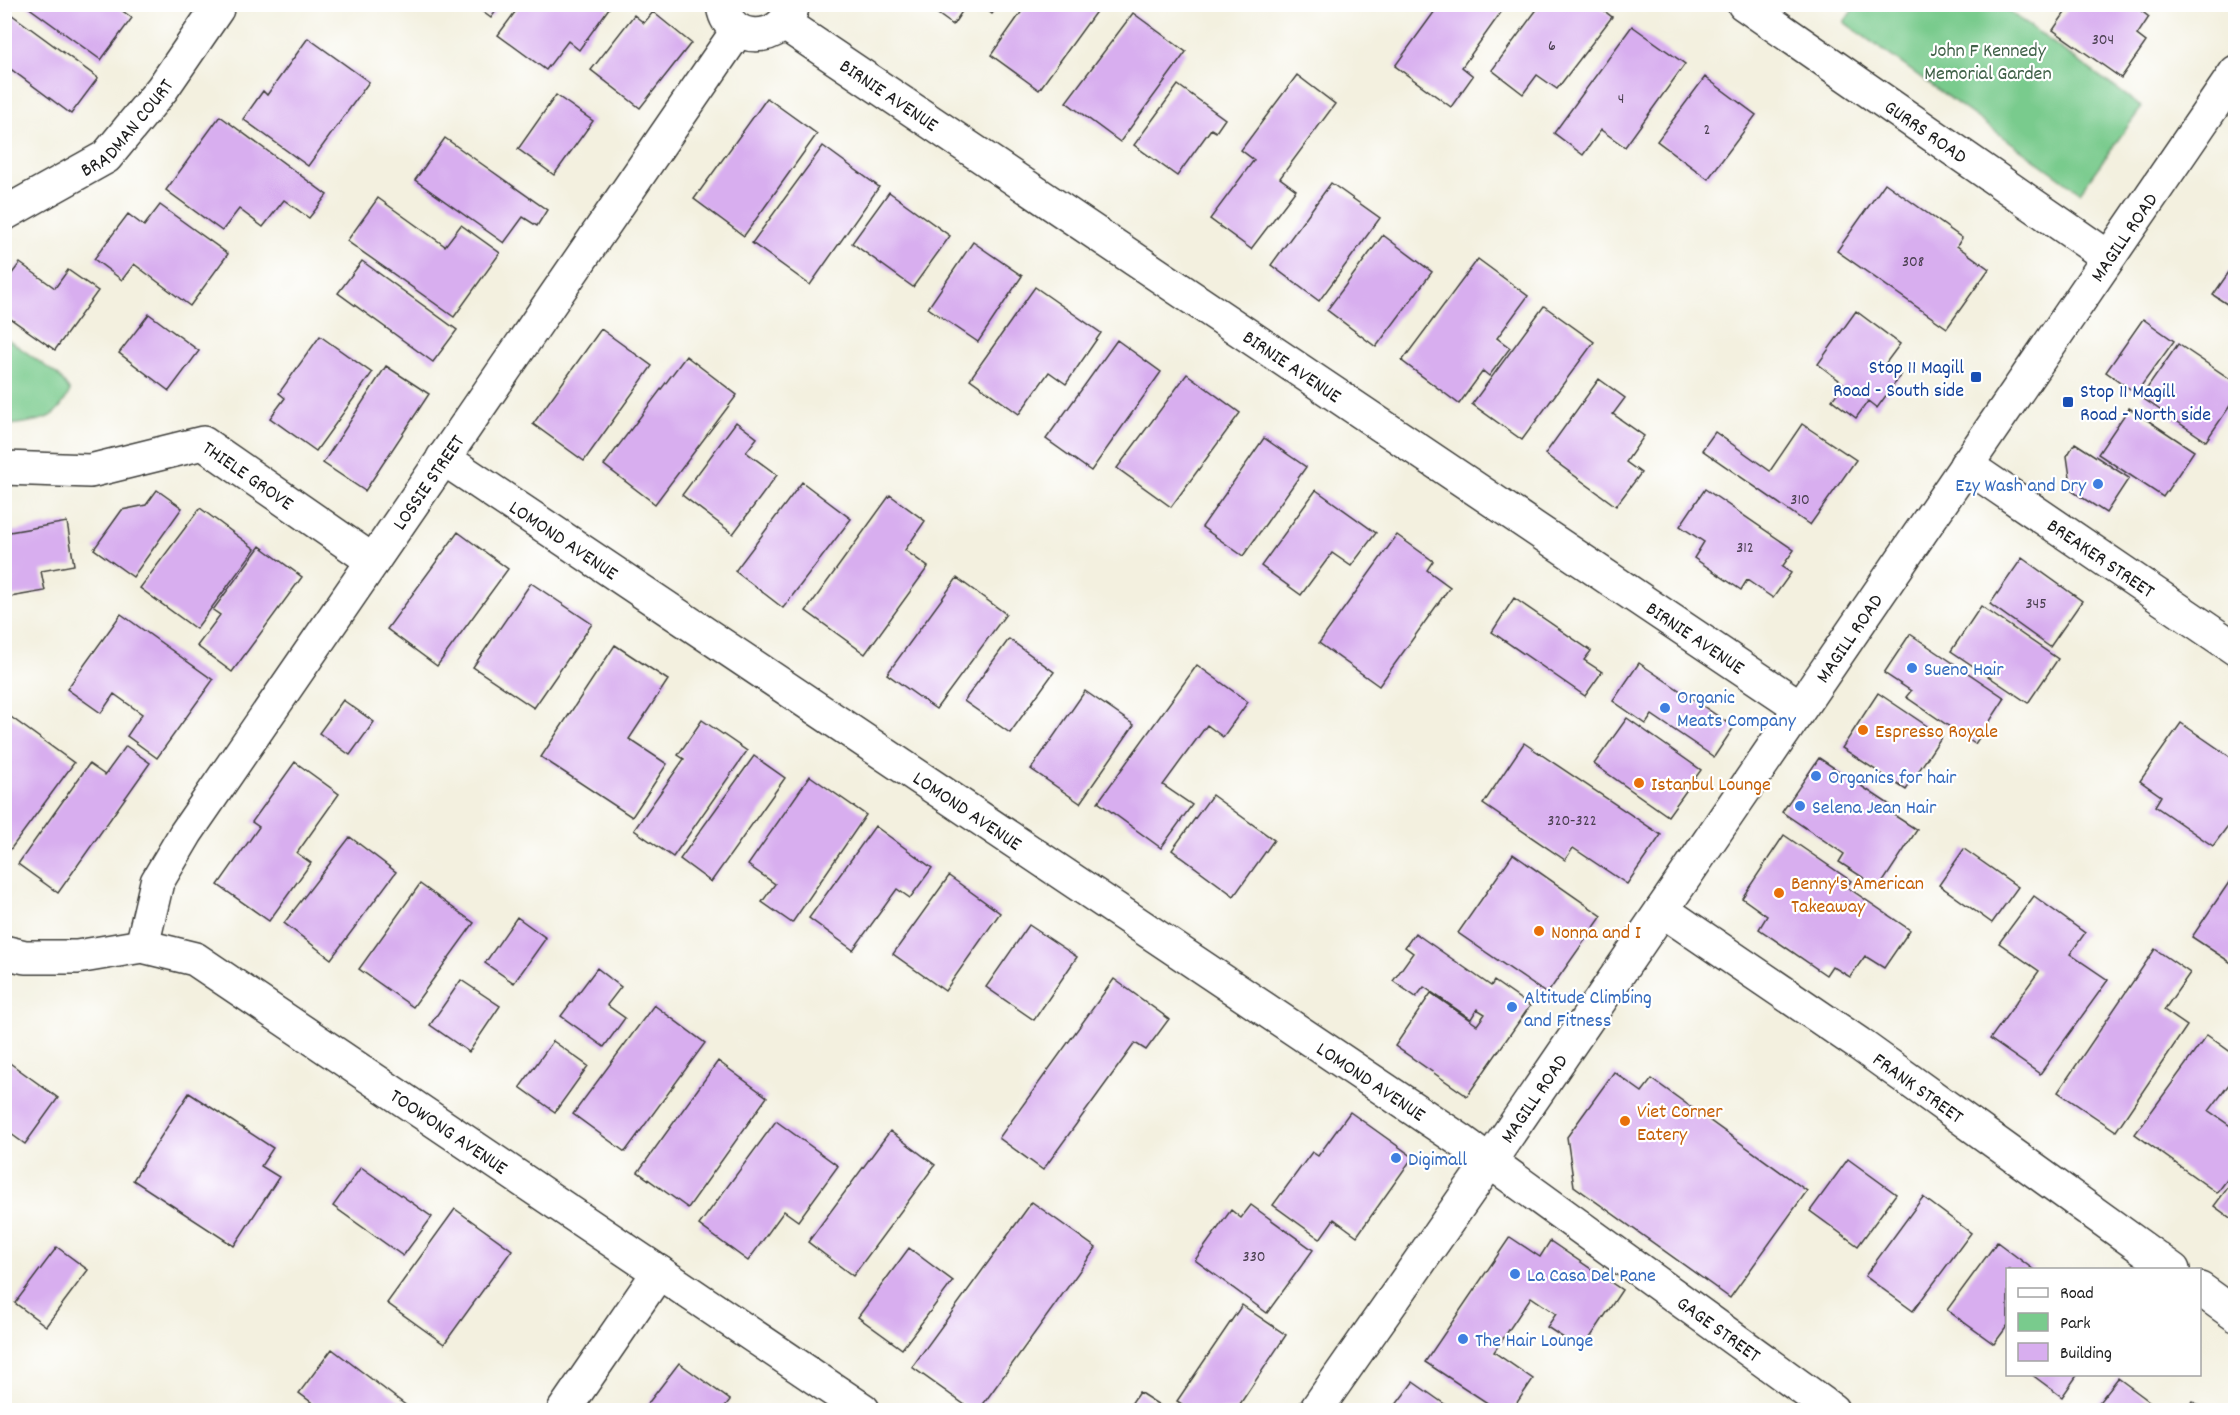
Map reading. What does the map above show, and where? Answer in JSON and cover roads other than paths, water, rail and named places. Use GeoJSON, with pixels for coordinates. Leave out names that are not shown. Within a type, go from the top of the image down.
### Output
{"type":"FeatureCollection","features":[{"type":"Feature","properties":{"kind":"street","name":"GURRS ROAD"},"geometry":{"type":"LineString","coordinates":[[1744,4],[2108,257]]}},
{"type":"Feature","properties":{"kind":"street","name":"BRADMAN COURT"},"geometry":{"type":"LineString","coordinates":[[4,214],[106,157],[162,88],[217,9]]}},
{"type":"Feature","properties":{"kind":"street"},"geometry":{"type":"LineString","coordinates":[[731,17],[749,35],[762,36],[775,31],[789,14]]}},
{"type":"Feature","properties":{"kind":"street","name":"BIRNIE AVENUE"},"geometry":{"type":"LineString","coordinates":[[789,14],[1800,707]]}},
{"type":"Feature","properties":{"kind":"street","name":"LOSSIE STREET"},"geometry":{"type":"LineString","coordinates":[[142,946],[157,882],[186,833],[443,458],[731,17]]}},
{"type":"Feature","properties":{"kind":"street","name":"MAGILL ROAD"},"geometry":{"type":"LineString","coordinates":[[1316,1410],[1490,1161],[2235,72]]}},
{"type":"Feature","properties":{"kind":"street","name":"THIELE GROVE"},"geometry":{"type":"LineString","coordinates":[[4,468],[90,471],[203,443],[372,561]]}},
{"type":"Feature","properties":{"kind":"street","name":"LOMOND AVENUE"},"geometry":{"type":"LineString","coordinates":[[443,458],[1490,1161]]}},
{"type":"Feature","properties":{"kind":"street","name":"BREAKER STREET"},"geometry":{"type":"LineString","coordinates":[[1966,465],[2235,649]]}},
{"type":"Feature","properties":{"kind":"street","name":"FRANK STREET"},"geometry":{"type":"LineString","coordinates":[[1662,910],[1858,1044],[2172,1268]]}},
{"type":"Feature","properties":{"kind":"street","name":"TOOWONG AVENUE"},"geometry":{"type":"LineString","coordinates":[[4,952],[25,957],[77,957],[142,946],[195,959],[863,1410]]}},
{"type":"Feature","properties":{"kind":"street","name":"GAGE STREET"},"geometry":{"type":"LineString","coordinates":[[1490,1161],[1832,1410]]}},
{"type":"Feature","properties":{"kind":"street"},"geometry":{"type":"LineString","coordinates":[[564,1410],[659,1272]]}},
{"type":"Feature","properties":{"kind":"street"},"geometry":{"type":"LineString","coordinates":[[2201,1290],[2235,1315]]}},
{"type":"Feature","properties":{"kind":"place","name":"Stop 11 Magill Road - South side"},"geometry":{"type":"Point","coordinates":[1976,377]}},
{"type":"Feature","properties":{"kind":"place","name":"Stop 11 Magill Road - North side"},"geometry":{"type":"Point","coordinates":[2068,402]}},
{"type":"Feature","properties":{"kind":"place","name":"Ezy Wash and Dry"},"geometry":{"type":"Point","coordinates":[2098,484]}},
{"type":"Feature","properties":{"kind":"place","name":"Sueno Hair"},"geometry":{"type":"Point","coordinates":[1912,668]}},
{"type":"Feature","properties":{"kind":"place","name":"Organic Meats Company"},"geometry":{"type":"Point","coordinates":[1665,708]}},
{"type":"Feature","properties":{"kind":"place","name":"Espresso Royale"},"geometry":{"type":"Point","coordinates":[1863,730]}},
{"type":"Feature","properties":{"kind":"place","name":"Organics for hair"},"geometry":{"type":"Point","coordinates":[1816,776]}},
{"type":"Feature","properties":{"kind":"place","name":"Istanbul Lounge"},"geometry":{"type":"Point","coordinates":[1639,783]}},
{"type":"Feature","properties":{"kind":"place","name":"Selena Jean Hair"},"geometry":{"type":"Point","coordinates":[1800,806]}},
{"type":"Feature","properties":{"kind":"place","name":"Benny's American Takeaway"},"geometry":{"type":"Point","coordinates":[1779,893]}},
{"type":"Feature","properties":{"kind":"place","name":"Nonna and I"},"geometry":{"type":"Point","coordinates":[1539,931]}},
{"type":"Feature","properties":{"kind":"place","name":"Altitude Climbing and Fitness"},"geometry":{"type":"Point","coordinates":[1512,1007]}},
{"type":"Feature","properties":{"kind":"place","name":"Viet Corner Eatery"},"geometry":{"type":"Point","coordinates":[1625,1121]}},
{"type":"Feature","properties":{"kind":"place","name":"Digimall"},"geometry":{"type":"Point","coordinates":[1396,1158]}},
{"type":"Feature","properties":{"kind":"place","name":"La Casa Del Pane"},"geometry":{"type":"Point","coordinates":[1515,1274]}},
{"type":"Feature","properties":{"kind":"place","name":"The Hair Lounge"},"geometry":{"type":"Point","coordinates":[1463,1339]}},
{"type":"Feature","properties":{"kind":"park label","name":"John F Kennedy Memorial Garden"},"geometry":{"type":"Point","coordinates":[1988,60]}}]}
